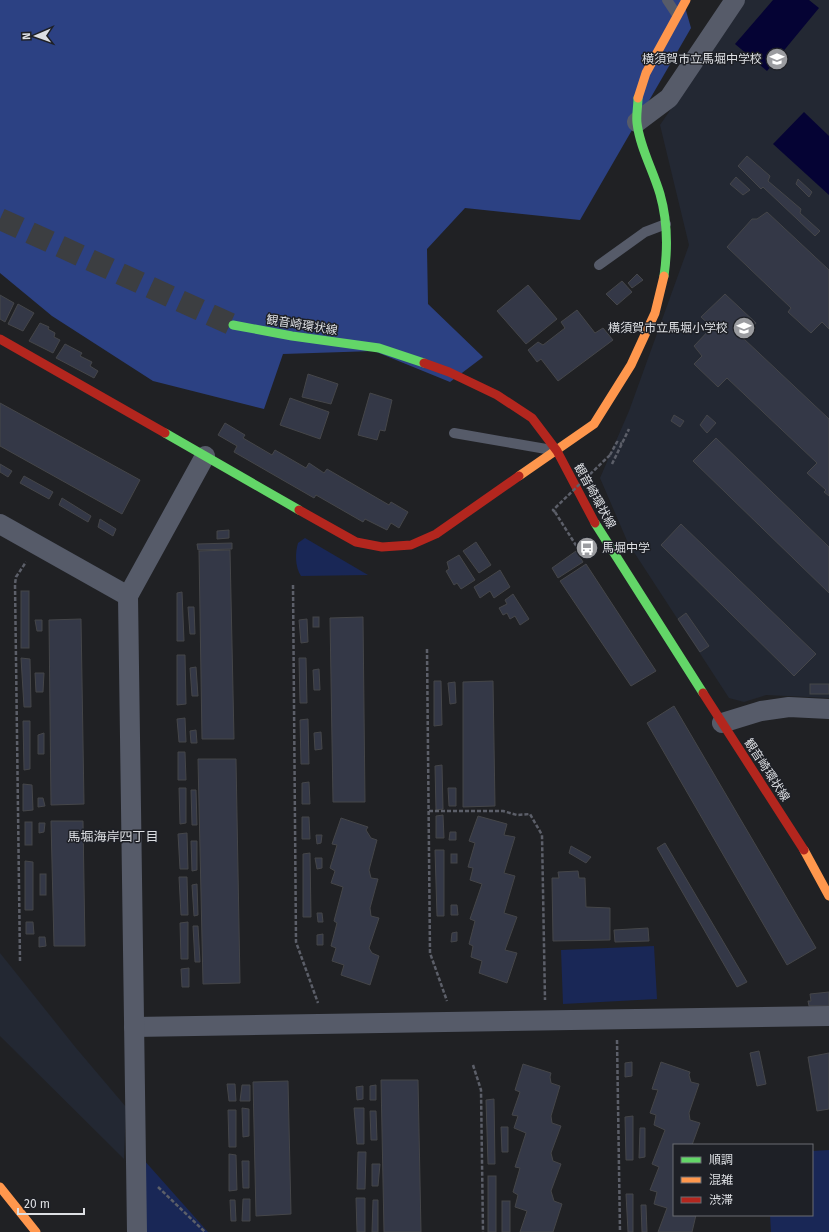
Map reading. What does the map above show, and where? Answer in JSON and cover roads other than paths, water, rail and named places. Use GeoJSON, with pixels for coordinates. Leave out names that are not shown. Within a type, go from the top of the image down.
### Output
{"type":"FeatureCollection","features":[{"type":"Feature","properties":{"kind":"main road"},"geometry":{"type":"LineString","coordinates":[[0,339],[356,542],[382,547],[411,545],[436,534],[594,424],[631,365],[655,313],[663,283],[667,252],[666,224],[660,194],[641,143],[637,122],[638,96],[646,73],[686,0]]}},
{"type":"Feature","properties":{"kind":"main road","name":"観音崎環状線"},"geometry":{"type":"LineString","coordinates":[[233,325],[292,336],[379,348],[449,372],[497,395],[532,418],[556,451],[599,530],[785,820],[811,862],[829,896]]}},
{"type":"Feature","properties":{"kind":"main road"},"geometry":{"type":"LineString","coordinates":[[0,1187],[36,1232]]}},
{"type":"Feature","properties":{"kind":"street"},"geometry":{"type":"LineString","coordinates":[[637,122],[669,98],[735,0]]}},
{"type":"Feature","properties":{"kind":"street"},"geometry":{"type":"LineString","coordinates":[[137,1232],[128,596],[205,456]]}},
{"type":"Feature","properties":{"kind":"street"},"geometry":{"type":"LineString","coordinates":[[0,524],[128,596]]}},
{"type":"Feature","properties":{"kind":"street"},"geometry":{"type":"LineString","coordinates":[[722,723],[761,712],[789,707],[829,709]]}},
{"type":"Feature","properties":{"kind":"street"},"geometry":{"type":"LineString","coordinates":[[134,1027],[829,1016]]}},
{"type":"Feature","properties":{"kind":"lane"},"geometry":{"type":"LineString","coordinates":[[667,0],[677,14]]}},
{"type":"Feature","properties":{"kind":"lane"},"geometry":{"type":"LineString","coordinates":[[599,266],[644,232],[666,224]]}},
{"type":"Feature","properties":{"kind":"lane"},"geometry":{"type":"LineString","coordinates":[[454,432],[556,451]]}},
{"type":"Feature","properties":{"kind":"tunnel"},"geometry":{"type":"LineString","coordinates":[[0,219],[233,325]]}},
{"type":"Feature","properties":{"kind":"place","name":"横須賀市立馬堀中学校"},"geometry":{"type":"Point","coordinates":[777,59]}},
{"type":"Feature","properties":{"kind":"place","name":"横須賀市立馬堀小学校"},"geometry":{"type":"Point","coordinates":[744,328]}},
{"type":"Feature","properties":{"kind":"place","name":"馬堀中学"},"geometry":{"type":"Point","coordinates":[587,548]}},
{"type":"Feature","properties":{"kind":"district","name":"馬堀海岸四丁目"},"geometry":{"type":"Point","coordinates":[113,836]}}]}
